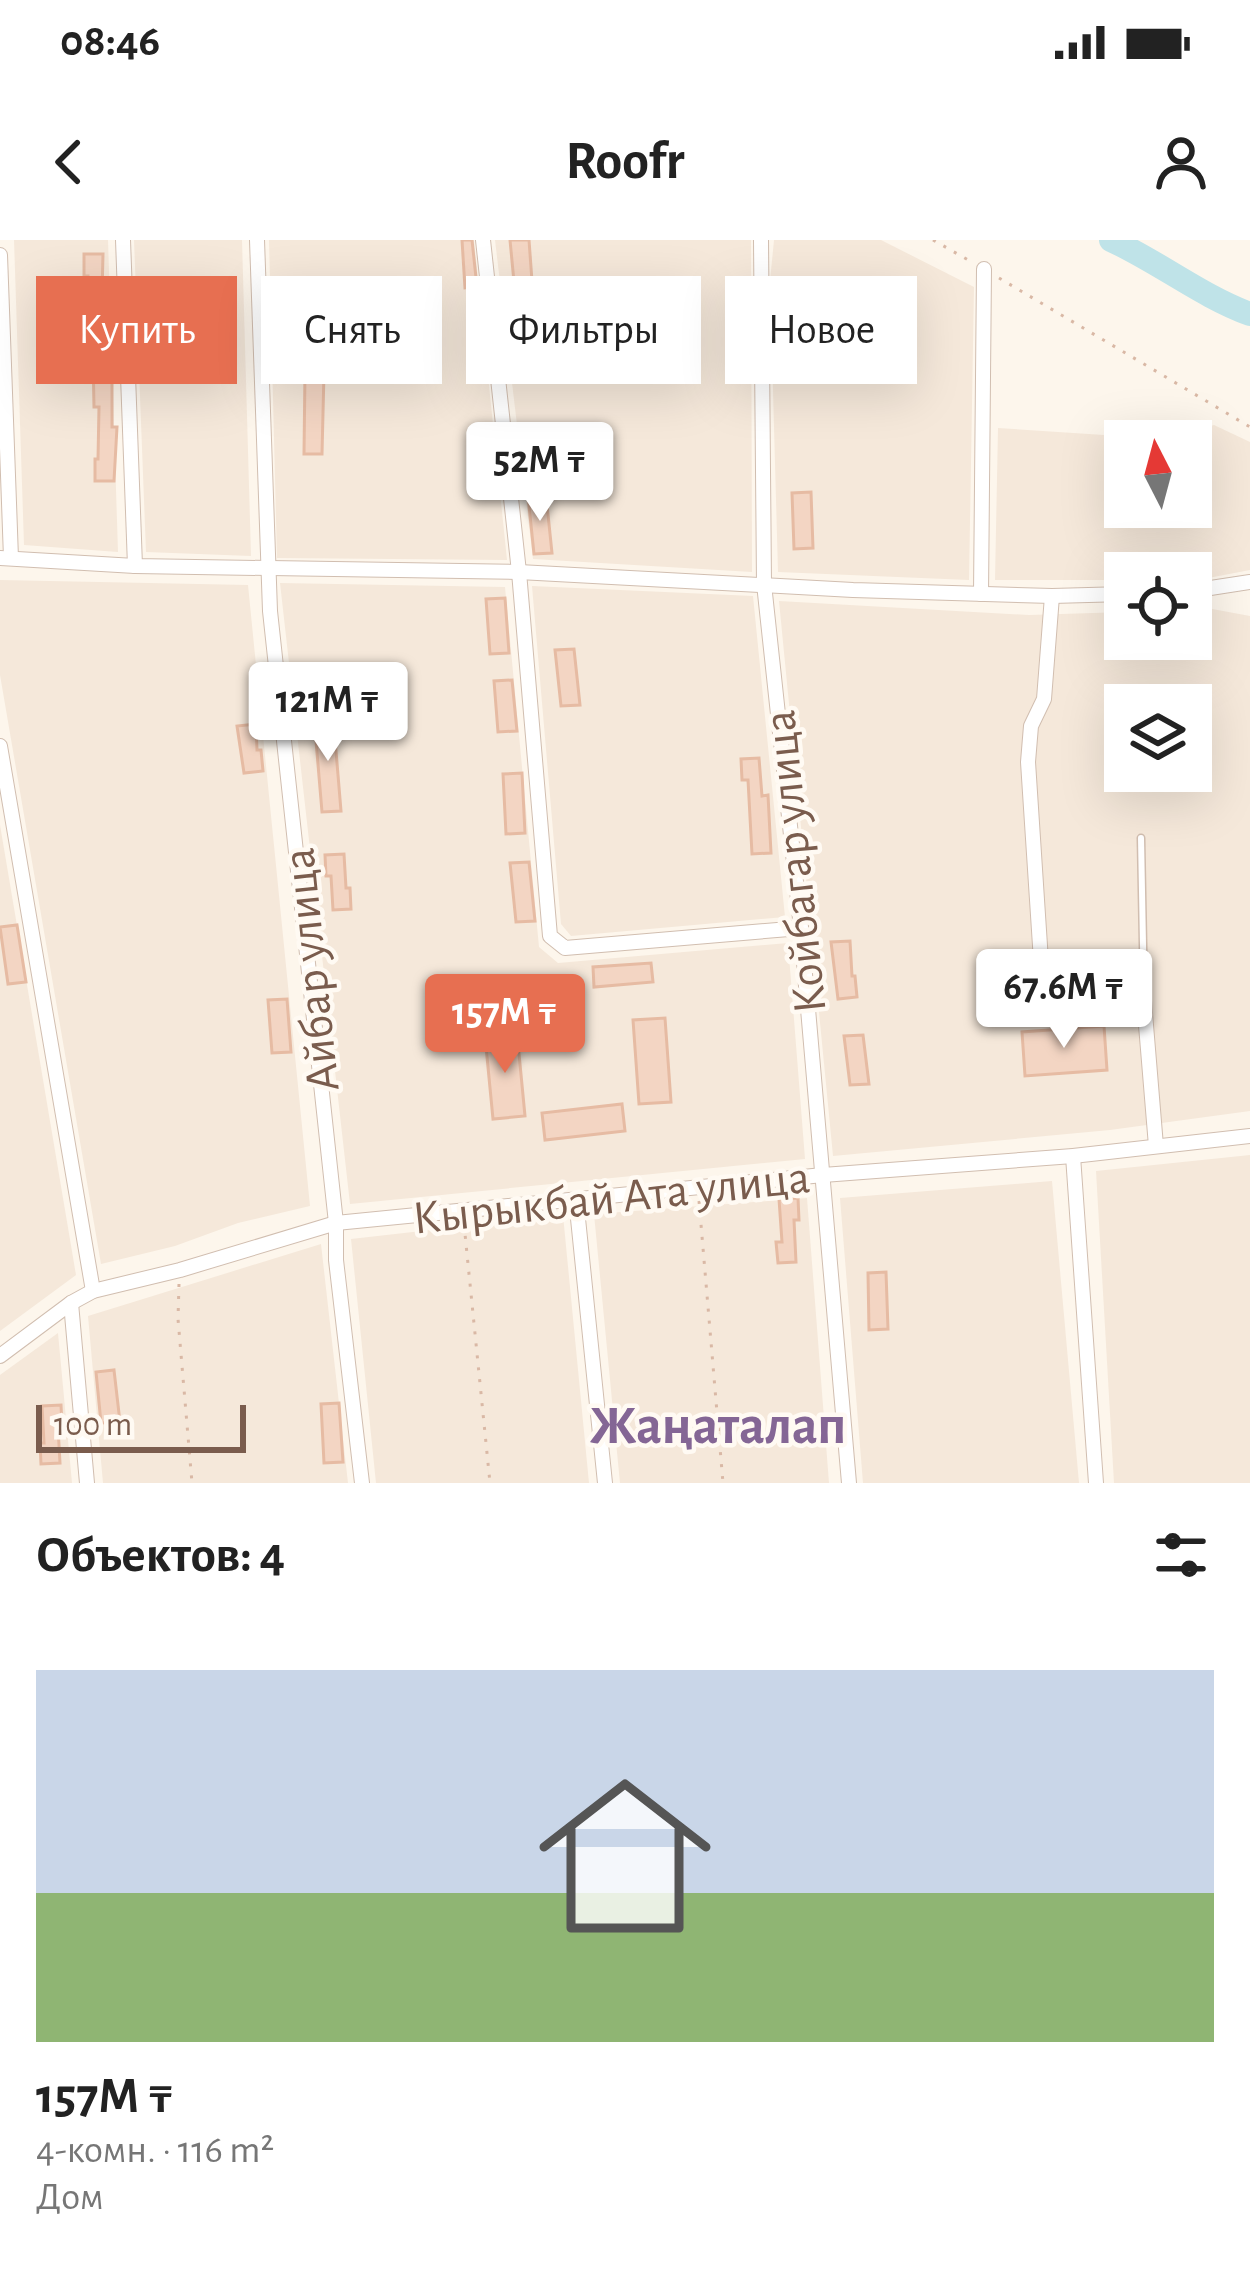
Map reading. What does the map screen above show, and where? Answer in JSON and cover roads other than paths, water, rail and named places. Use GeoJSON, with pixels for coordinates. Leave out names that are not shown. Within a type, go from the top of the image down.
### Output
{"type":"FeatureCollection","features":[{"type":"Feature","properties":{"kind":"street"},"geometry":{"type":"LineString","coordinates":[[123,240],[135,566]]}},
{"type":"Feature","properties":{"kind":"street","name":"Айбар улица"},"geometry":{"type":"LineString","coordinates":[[257,240],[267,569],[362,1483]]}},
{"type":"Feature","properties":{"kind":"street"},"geometry":{"type":"LineString","coordinates":[[484,240],[550,936],[566,948],[801,928]]}},
{"type":"Feature","properties":{"kind":"street","name":"Койбагар улица"},"geometry":{"type":"LineString","coordinates":[[761,240],[764,584],[801,928],[849,1483]]}},
{"type":"Feature","properties":{"kind":"street"},"geometry":{"type":"LineString","coordinates":[[0,255],[5,558],[135,566],[519,572],[981,594],[1104,595]]}},
{"type":"Feature","properties":{"kind":"street"},"geometry":{"type":"LineString","coordinates":[[981,594],[984,269]]}},
{"type":"Feature","properties":{"kind":"street"},"geometry":{"type":"LineString","coordinates":[[1212,588],[1250,582]]}},
{"type":"Feature","properties":{"kind":"street"},"geometry":{"type":"LineString","coordinates":[[1052,596],[1045,699],[1031,726],[1028,762],[1044,1007],[1144,1001],[1156,1146]]}},
{"type":"Feature","properties":{"kind":"street"},"geometry":{"type":"LineString","coordinates":[[0,746],[93,1291]]}},
{"type":"Feature","properties":{"kind":"street","name":"Кырыкбай Ата улица"},"geometry":{"type":"LineString","coordinates":[[0,1356],[93,1291],[337,1222],[1250,1136]]}},
{"type":"Feature","properties":{"kind":"street"},"geometry":{"type":"LineString","coordinates":[[1073,1156],[1096,1483]]}},
{"type":"Feature","properties":{"kind":"street"},"geometry":{"type":"LineString","coordinates":[[576,1199],[605,1483]]}},
{"type":"Feature","properties":{"kind":"street"},"geometry":{"type":"LineString","coordinates":[[71,1304],[87,1483]]}},
{"type":"Feature","properties":{"kind":"lane"},"geometry":{"type":"LineString","coordinates":[[1142,838],[1144,1001]]}},
{"type":"Feature","properties":{"kind":"waterway"},"geometry":{"type":"LineString","coordinates":[[1111,240],[1250,314]]}},
{"type":"Feature","properties":{"kind":"district","name":"Жаңаталап"},"geometry":{"type":"Point","coordinates":[718,1424]}}]}
